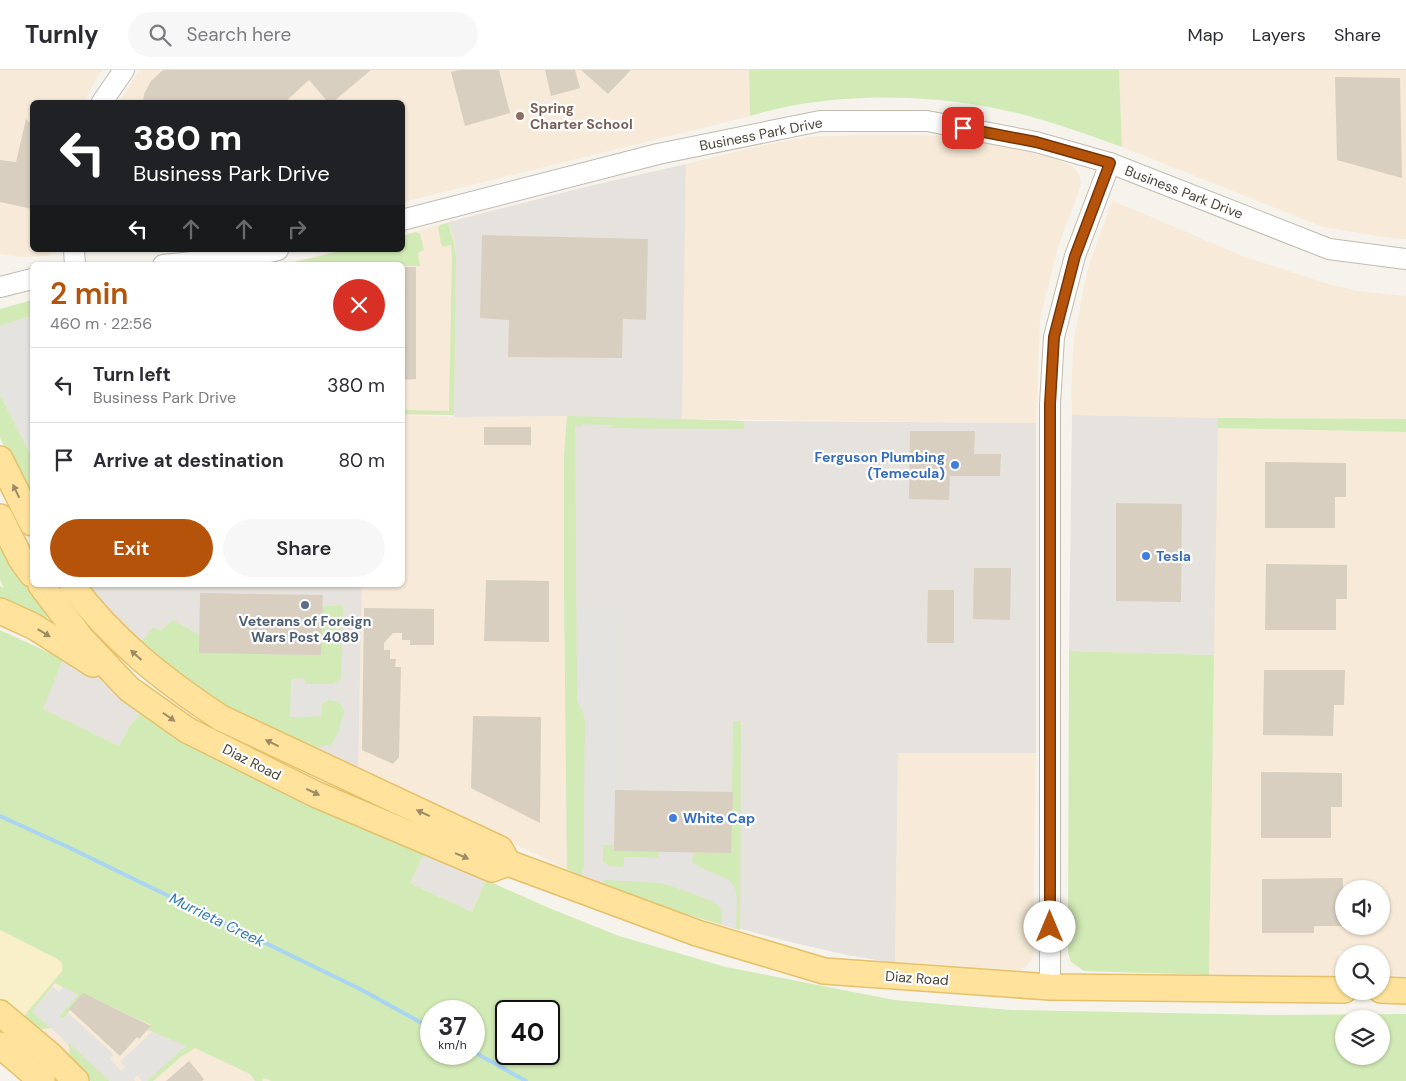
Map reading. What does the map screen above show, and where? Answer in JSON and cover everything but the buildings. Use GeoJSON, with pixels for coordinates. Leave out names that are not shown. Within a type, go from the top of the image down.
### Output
{"type":"FeatureCollection","features":[{"type":"Feature","properties":{"kind":"main road"},"geometry":{"type":"LineString","coordinates":[[0,459],[30,519]]}},
{"type":"Feature","properties":{"kind":"main road"},"geometry":{"type":"LineString","coordinates":[[0,517],[21,558],[30,571]]}},
{"type":"Feature","properties":{"kind":"main road","name":"Diaz Road"},"geometry":{"type":"LineString","coordinates":[[43,587],[81,638],[129,689],[187,730],[315,794],[492,869],[508,863]]}},
{"type":"Feature","properties":{"kind":"main road","name":"Diaz Road"},"geometry":{"type":"LineString","coordinates":[[74,587],[88,606],[120,640],[152,669],[221,718],[332,772],[500,849],[508,863],[697,933],[824,971],[1050,987],[1335,990]]}},
{"type":"Feature","properties":{"kind":"main road"},"geometry":{"type":"LineString","coordinates":[[0,611],[33,626],[129,689]]}},
{"type":"Feature","properties":{"kind":"main road"},"geometry":{"type":"LineString","coordinates":[[1390,990],[1406,991]]}},
{"type":"Feature","properties":{"kind":"main road"},"geometry":{"type":"LineString","coordinates":[[0,1013],[50,1055],[76,1081]]}},
{"type":"Feature","properties":{"kind":"main road"},"geometry":{"type":"LineString","coordinates":[[0,1032],[31,1056],[46,1058],[50,1055]]}},
{"type":"Feature","properties":{"kind":"main road"},"geometry":{"type":"LineString","coordinates":[[0,1045],[34,1074]]}},
{"type":"Feature","properties":{"kind":"main road"},"geometry":{"type":"LineString","coordinates":[[34,1074],[32,1066],[45,1067],[60,1081]]}},
{"type":"Feature","properties":{"kind":"street"},"geometry":{"type":"LineString","coordinates":[[103,100],[124,70]]}},
{"type":"Feature","properties":{"kind":"street","name":"Business Park Drive"},"geometry":{"type":"LineString","coordinates":[[405,219],[658,154],[820,121],[927,121],[1036,142],[1110,163],[1329,249],[1406,259]]}},
{"type":"Feature","properties":{"kind":"street"},"geometry":{"type":"LineString","coordinates":[[1050,987],[1050,404],[1054,337],[1075,256],[1110,163]]}},
{"type":"Feature","properties":{"kind":"street"},"geometry":{"type":"LineString","coordinates":[[193,262],[252,256],[269,252]]}},
{"type":"Feature","properties":{"kind":"street"},"geometry":{"type":"LineString","coordinates":[[0,287],[30,280]]}},
{"type":"Feature","properties":{"kind":"shaded area"},"geometry":{"type":"Polygon","coordinates":[[[0,70],[102,70],[85,100],[30,100],[30,252],[53,252],[47,256],[20,257],[0,254],[0,70]]]}},
{"type":"Feature","properties":{"kind":"shaded area"},"geometry":{"type":"Polygon","coordinates":[[[140,70],[749,70],[750,116],[405,202],[405,100],[120,100],[140,70]]]}},
{"type":"Feature","properties":{"kind":"shaded area"},"geometry":{"type":"Polygon","coordinates":[[[1119,70],[1406,70],[1406,239],[1323,227],[1122,147],[1119,70]]]}},
{"type":"Feature","properties":{"kind":"shaded area"},"geometry":{"type":"Polygon","coordinates":[[[862,135],[961,137],[1034,153],[1061,161],[1072,166],[1077,171],[1081,185],[1058,247],[1040,319],[1036,423],[682,419],[686,164],[760,146],[808,137],[862,135]]]}},
{"type":"Feature","properties":{"kind":"shaded area"},"geometry":{"type":"Polygon","coordinates":[[[686,164],[682,419],[1036,423],[1036,753],[898,753],[895,963],[847,955],[790,942],[681,913],[591,880],[567,869],[564,457],[567,416],[454,417],[456,258],[455,241],[448,222],[581,188],[686,164]]]}},
{"type":"Feature","properties":{"kind":"shaded area"},"geometry":{"type":"Polygon","coordinates":[[[1112,201],[1242,256],[1322,282],[1358,291],[1406,296],[1406,419],[1072,415],[1071,391],[1074,339],[1087,271],[1112,201]]]}},
{"type":"Feature","properties":{"kind":"shaded area"},"geometry":{"type":"Polygon","coordinates":[[[448,222],[455,241],[454,415],[405,415],[405,262],[291,262],[333,252],[405,252],[405,234],[448,222]]]}},
{"type":"Feature","properties":{"kind":"shaded area"},"geometry":{"type":"Polygon","coordinates":[[[30,317],[30,453],[0,394],[0,326],[30,317]]]}},
{"type":"Feature","properties":{"kind":"shaded area"},"geometry":{"type":"Polygon","coordinates":[[[405,415],[454,417],[567,416],[564,457],[564,581],[567,869],[358,771],[362,587],[405,587],[405,415]]]}},
{"type":"Feature","properties":{"kind":"shaded area"},"geometry":{"type":"Polygon","coordinates":[[[1072,415],[1218,418],[1214,655],[1069,651],[1072,415]]]}},
{"type":"Feature","properties":{"kind":"shaded area"},"geometry":{"type":"Polygon","coordinates":[[[1217,428],[1406,432],[1406,976],[1390,975],[1390,945],[1335,945],[1335,974],[1332,976],[1209,975],[1217,428]]]}},
{"type":"Feature","properties":{"kind":"shaded area"},"geometry":{"type":"Polygon","coordinates":[[[87,587],[362,587],[358,771],[234,714],[126,631],[87,587]]]}},
{"type":"Feature","properties":{"kind":"shaded area"},"geometry":{"type":"Polygon","coordinates":[[[577,606],[621,607],[614,845],[584,844],[585,722],[584,714],[577,700],[577,606]]]}},
{"type":"Feature","properties":{"kind":"shaded area"},"geometry":{"type":"Polygon","coordinates":[[[63,659],[105,680],[143,709],[129,727],[119,746],[42,709],[63,659]]]}},
{"type":"Feature","properties":{"kind":"shaded area"},"geometry":{"type":"Polygon","coordinates":[[[332,684],[333,700],[328,700],[322,704],[322,716],[290,717],[291,686],[332,684]]]}},
{"type":"Feature","properties":{"kind":"shaded area"},"geometry":{"type":"Polygon","coordinates":[[[898,752],[1036,753],[1033,958],[1025,968],[1017,972],[1003,973],[895,963],[898,752]]]}},
{"type":"Feature","properties":{"kind":"shaded area"},"geometry":{"type":"Polygon","coordinates":[[[659,852],[693,852],[692,862],[695,865],[729,880],[736,891],[736,929],[722,925],[722,910],[715,902],[671,886],[661,883],[607,880],[604,880],[602,884],[603,862],[609,866],[623,867],[625,857],[658,858],[659,852]]]}},
{"type":"Feature","properties":{"kind":"shaded area"},"geometry":{"type":"Polygon","coordinates":[[[424,854],[486,880],[472,912],[410,883],[424,854]]]}},
{"type":"Feature","properties":{"kind":"shaded area"},"geometry":{"type":"Polygon","coordinates":[[[62,971],[271,1081],[91,1081],[22,1018],[62,971]]]}},
{"type":"Feature","properties":{"kind":"shaded area"},"geometry":{"type":"Polygon","coordinates":[[[53,987],[59,992],[63,987],[78,995],[59,1016],[63,1019],[68,1013],[114,1055],[110,1059],[122,1071],[125,1067],[120,1062],[152,1032],[186,1046],[147,1081],[142,1081],[137,1075],[134,1078],[135,1081],[110,1081],[32,1012],[53,987]]]}},
{"type":"Feature","properties":{"kind":"green space"},"geometry":{"type":"Polygon","coordinates":[[[749,70],[1119,70],[1122,147],[1060,125],[1005,110],[932,100],[857,98],[820,101],[784,107],[750,116],[749,70]]]}},
{"type":"Feature","properties":{"kind":"green space"},"geometry":{"type":"Polygon","coordinates":[[[448,223],[454,242],[456,258],[454,415],[405,414],[405,410],[449,411],[452,259],[451,245],[442,247],[438,228],[440,225],[448,223]]]}},
{"type":"Feature","properties":{"kind":"green space"},"geometry":{"type":"Polygon","coordinates":[[[416,232],[420,234],[424,250],[418,253],[420,266],[405,266],[405,262],[295,262],[337,252],[405,252],[405,235],[416,232]]]}},
{"type":"Feature","properties":{"kind":"green space"},"geometry":{"type":"Polygon","coordinates":[[[30,301],[30,317],[0,326],[0,309],[30,301]]]}},
{"type":"Feature","properties":{"kind":"green space"},"geometry":{"type":"Polygon","coordinates":[[[0,394],[30,453],[30,498],[0,438],[0,394]]]}},
{"type":"Feature","properties":{"kind":"green space"},"geometry":{"type":"Polygon","coordinates":[[[567,416],[744,421],[744,429],[612,428],[612,425],[583,424],[583,426],[575,426],[577,700],[584,714],[585,722],[584,862],[581,876],[567,869],[564,457],[567,416]]]}},
{"type":"Feature","properties":{"kind":"green space"},"geometry":{"type":"Polygon","coordinates":[[[1218,418],[1406,419],[1406,432],[1217,428],[1218,418]]]}},
{"type":"Feature","properties":{"kind":"green space"},"geometry":{"type":"Polygon","coordinates":[[[0,541],[47,614],[47,618],[41,621],[0,604],[0,586],[4,588],[0,580],[0,541]]]}},
{"type":"Feature","properties":{"kind":"green space"},"geometry":{"type":"Polygon","coordinates":[[[323,606],[343,606],[341,678],[334,683],[325,685],[306,684],[304,678],[291,679],[291,717],[322,716],[322,704],[328,700],[339,702],[344,711],[339,730],[330,747],[327,745],[316,748],[314,751],[234,714],[139,644],[154,627],[160,631],[173,620],[199,635],[199,653],[321,655],[323,606]]]}},
{"type":"Feature","properties":{"kind":"green space"},"geometry":{"type":"Polygon","coordinates":[[[0,630],[63,659],[43,709],[119,746],[129,727],[143,709],[211,756],[424,854],[410,883],[472,912],[486,880],[619,936],[726,967],[894,1000],[1011,1010],[1335,1015],[1335,1065],[1390,1065],[1390,1014],[1406,1014],[1406,1081],[271,1081],[264,1078],[262,1081],[255,1081],[250,1074],[195,1048],[182,1056],[153,1081],[147,1081],[185,1046],[148,1030],[151,1025],[84,994],[63,1019],[59,1016],[78,995],[55,983],[32,1012],[51,1028],[41,1029],[38,1032],[22,1018],[62,971],[57,959],[0,930],[0,630]]]}},
{"type":"Feature","properties":{"kind":"green space"},"geometry":{"type":"Polygon","coordinates":[[[1069,651],[1214,655],[1209,975],[1084,971],[1071,962],[1068,953],[1069,651]]]}},
{"type":"Feature","properties":{"kind":"green space"},"geometry":{"type":"Polygon","coordinates":[[[733,721],[741,721],[740,930],[736,929],[737,897],[692,862],[693,852],[731,853],[733,721]]]}},
{"type":"Feature","properties":{"kind":"green space"},"geometry":{"type":"Polygon","coordinates":[[[603,844],[614,845],[614,851],[659,852],[659,858],[625,857],[623,867],[609,866],[603,862],[603,844]]]}},
{"type":"Feature","properties":{"kind":"green space"},"geometry":{"type":"Polygon","coordinates":[[[604,880],[655,882],[695,894],[712,902],[722,910],[722,925],[661,906],[602,884],[604,880]]]}},
{"type":"Feature","properties":{"kind":"green space"},"geometry":{"type":"Polygon","coordinates":[[[69,1043],[110,1081],[91,1081],[67,1058],[70,1055],[67,1044],[69,1043]]]}},
{"type":"Feature","properties":{"kind":"sand"},"geometry":{"type":"Polygon","coordinates":[[[0,930],[57,959],[62,965],[62,971],[22,1018],[0,1001],[0,930]]]}},
{"type":"Feature","properties":{"kind":"waterway","name":"Murrieta Creek"},"geometry":{"type":"LineString","coordinates":[[0,816],[68,847],[360,989],[420,1022]]}},
{"type":"Feature","properties":{"kind":"waterway","name":"Murrieta Creek"},"geometry":{"type":"LineString","coordinates":[[485,1058],[526,1081]]}},
{"type":"Feature","properties":{"kind":"place","name":"Spring Charter School"},"geometry":{"type":"Point","coordinates":[520,116]}},
{"type":"Feature","properties":{"kind":"place","name":"Ferguson Plumbing (Temecula)"},"geometry":{"type":"Point","coordinates":[955,465]}},
{"type":"Feature","properties":{"kind":"place","name":"Tesla"},"geometry":{"type":"Point","coordinates":[1146,556]}},
{"type":"Feature","properties":{"kind":"place","name":"Veterans of Foreign Wars Post 4089"},"geometry":{"type":"Point","coordinates":[305,605]}},
{"type":"Feature","properties":{"kind":"place","name":"White Cap"},"geometry":{"type":"Point","coordinates":[673,818]}},
{"type":"Feature","properties":{"kind":"route"},"geometry":{"type":"LineString","coordinates":[[963,128],[1036,142],[1110,163],[1075,256],[1054,337],[1050,404],[1050,927]]}}]}
